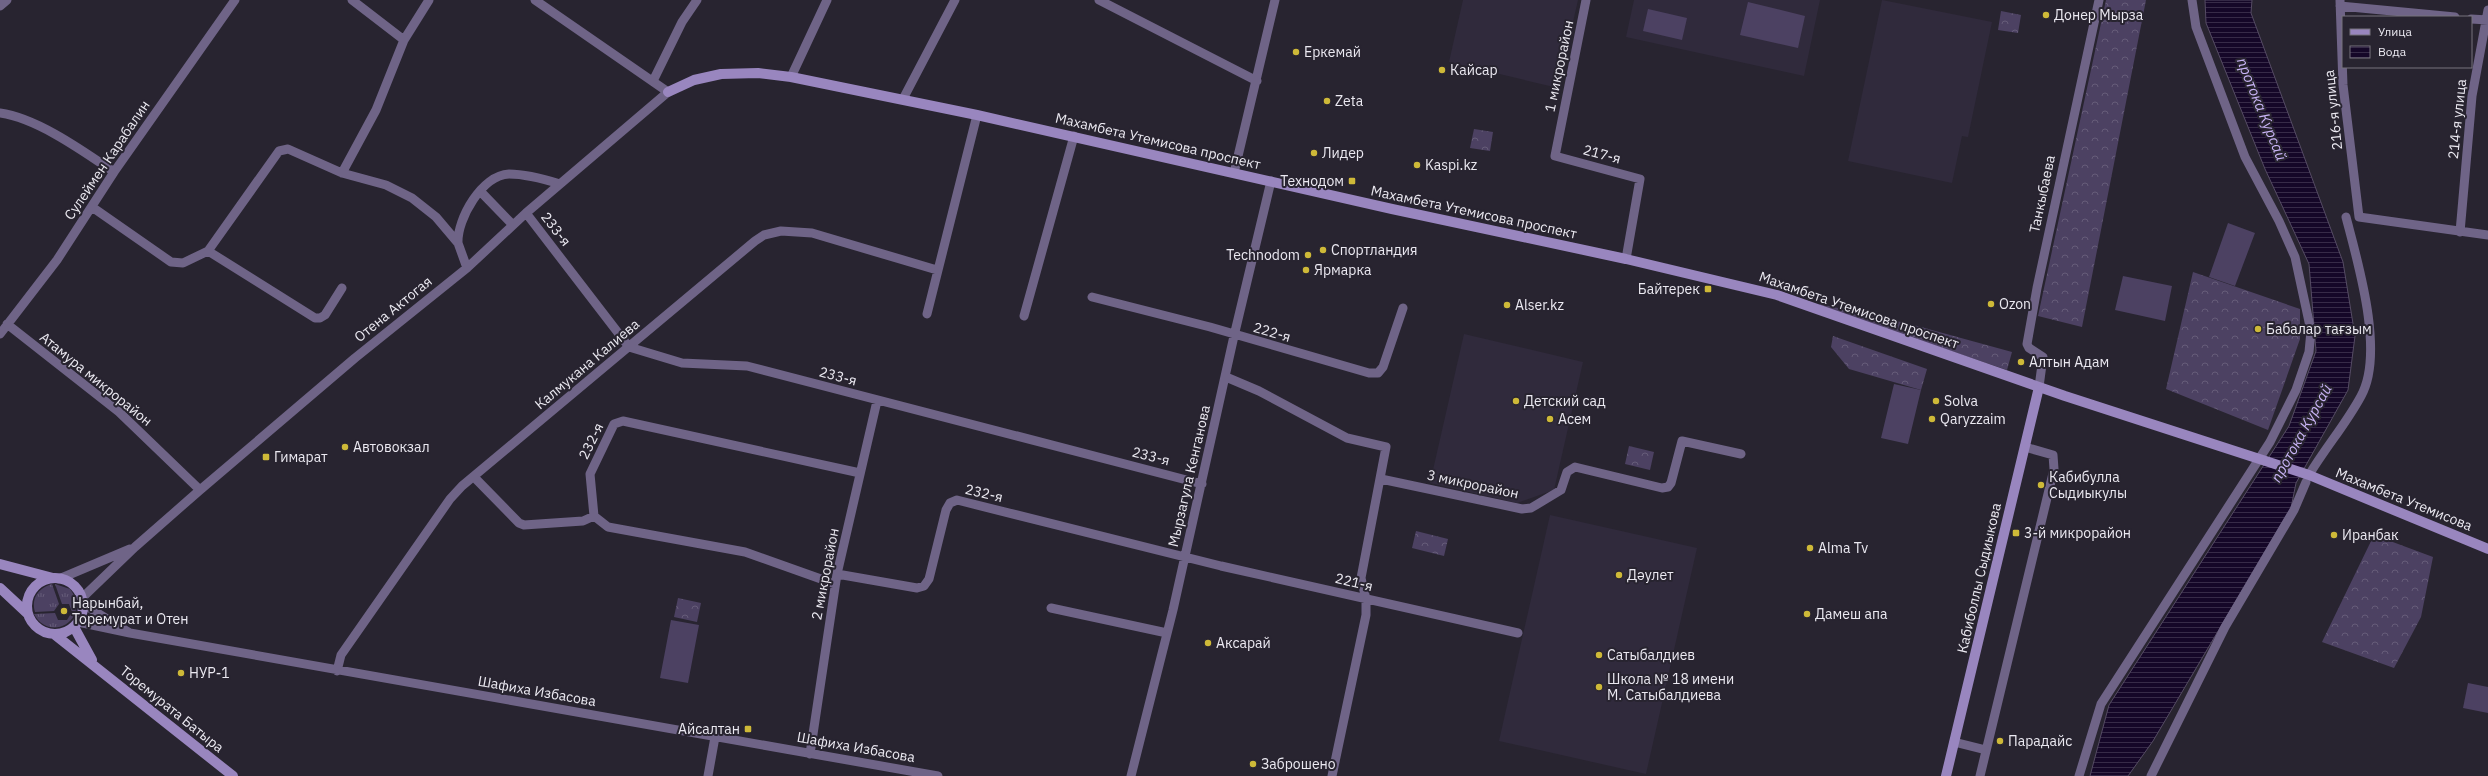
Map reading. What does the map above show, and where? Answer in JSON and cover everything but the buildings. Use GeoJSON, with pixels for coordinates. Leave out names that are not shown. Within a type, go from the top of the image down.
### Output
{"type":"FeatureCollection","features":[{"type":"Feature","properties":{"kind":"street"},"geometry":{"type":"LineString","coordinates":[[0,6],[7,0]]}},
{"type":"Feature","properties":{"kind":"street","name":"Сулеймен Карабалин"},"geometry":{"type":"LineString","coordinates":[[0,334],[57,260],[114,172],[235,0]]}},
{"type":"Feature","properties":{"kind":"street"},"geometry":{"type":"LineString","coordinates":[[352,0],[404,40]]}},
{"type":"Feature","properties":{"kind":"street"},"geometry":{"type":"LineString","coordinates":[[342,173],[376,110],[404,40],[429,0]]}},
{"type":"Feature","properties":{"kind":"street"},"geometry":{"type":"LineString","coordinates":[[535,0],[668,92]]}},
{"type":"Feature","properties":{"kind":"street"},"geometry":{"type":"LineString","coordinates":[[653,81],[682,22],[697,0]]}},
{"type":"Feature","properties":{"kind":"street"},"geometry":{"type":"LineString","coordinates":[[791,77],[827,0]]}},
{"type":"Feature","properties":{"kind":"street"},"geometry":{"type":"LineString","coordinates":[[903,99],[955,0]]}},
{"type":"Feature","properties":{"kind":"street"},"geometry":{"type":"LineString","coordinates":[[1100,0],[1257,81]]}},
{"type":"Feature","properties":{"kind":"street"},"geometry":{"type":"LineString","coordinates":[[1234,173],[1276,0]]}},
{"type":"Feature","properties":{"kind":"street","name":"1 микрорайон"},"geometry":{"type":"LineString","coordinates":[[1555,156],[1586,0]]}},
{"type":"Feature","properties":{"kind":"street","name":"Танкыбаева"},"geometry":{"type":"LineString","coordinates":[[2040,386],[2043,357],[2029,348],[2027,344],[2036,288],[2099,0]]}},
{"type":"Feature","properties":{"kind":"street"},"geometry":{"type":"LineString","coordinates":[[2079,776],[2101,704],[2270,442],[2296,390],[2309,352],[2311,331],[2295,256],[2279,221],[2245,157],[2196,27],[2192,0]]}},
{"type":"Feature","properties":{"kind":"street"},"geometry":{"type":"LineString","coordinates":[[2340,3],[2447,16]]}},
{"type":"Feature","properties":{"kind":"street","name":"216-я улица"},"geometry":{"type":"LineString","coordinates":[[2340,3],[2342,58]]}},
{"type":"Feature","properties":{"kind":"street","name":"214-я улица"},"geometry":{"type":"LineString","coordinates":[[2460,232],[2472,96],[2488,10]]}},
{"type":"Feature","properties":{"kind":"street"},"geometry":{"type":"LineString","coordinates":[[2472,19],[2487,20]]}},
{"type":"Feature","properties":{"kind":"street","name":"216-я улица"},"geometry":{"type":"LineString","coordinates":[[2342,68],[2343,85],[2359,217],[2460,232]]}},
{"type":"Feature","properties":{"kind":"street","name":"Махамбета Утемисова проспект"},"geometry":{"type":"LineString","coordinates":[[668,92],[694,80],[721,74],[758,73],[791,77],[903,99],[1074,136],[1392,209],[1626,259],[1777,295],[2040,386],[2259,458]]}},
{"type":"Feature","properties":{"kind":"street","name":"Отена Актогая"},"geometry":{"type":"LineString","coordinates":[[82,602],[135,547],[200,490],[355,358],[467,268],[526,213],[668,92]]}},
{"type":"Feature","properties":{"kind":"street"},"geometry":{"type":"LineString","coordinates":[[0,113],[11,114],[66,140],[114,172]]}},
{"type":"Feature","properties":{"kind":"street"},"geometry":{"type":"LineString","coordinates":[[927,314],[977,115]]}},
{"type":"Feature","properties":{"kind":"street"},"geometry":{"type":"LineString","coordinates":[[1024,316],[1074,136]]}},
{"type":"Feature","properties":{"kind":"street"},"geometry":{"type":"LineString","coordinates":[[92,207],[171,262],[183,263],[208,251],[279,151],[288,149],[342,173],[386,185],[412,198],[436,217],[458,242],[467,268]]}},
{"type":"Feature","properties":{"kind":"street","name":"217-я"},"geometry":{"type":"LineString","coordinates":[[1555,156],[1640,179],[1626,259]]}},
{"type":"Feature","properties":{"kind":"street"},"geometry":{"type":"LineString","coordinates":[[458,242],[460,223],[466,210],[494,179],[508,174],[535,176],[560,184]]}},
{"type":"Feature","properties":{"kind":"street","name":"Мырзагула Кенганова"},"geometry":{"type":"LineString","coordinates":[[1131,776],[1167,633],[1202,484],[1234,336],[1271,181]]}},
{"type":"Feature","properties":{"kind":"street"},"geometry":{"type":"LineString","coordinates":[[481,192],[513,225]]}},
{"type":"Feature","properties":{"kind":"street","name":"233-я"},"geometry":{"type":"LineString","coordinates":[[526,213],[629,347],[682,363],[747,366],[877,401],[1202,484]]}},
{"type":"Feature","properties":{"kind":"street"},"geometry":{"type":"LineString","coordinates":[[2151,776],[2225,627],[2294,510],[2307,478],[2362,396],[2367,378],[2369,359],[2368,306],[2346,217]]}},
{"type":"Feature","properties":{"kind":"street","name":"Калмукана Калиева"},"geometry":{"type":"LineString","coordinates":[[337,671],[341,655],[450,499],[474,477],[764,235],[781,231],[812,233],[937,270]]}},
{"type":"Feature","properties":{"kind":"street"},"geometry":{"type":"LineString","coordinates":[[2460,232],[2488,235]]}},
{"type":"Feature","properties":{"kind":"street"},"geometry":{"type":"LineString","coordinates":[[208,251],[315,318],[320,318],[324,315],[342,288]]}},
{"type":"Feature","properties":{"kind":"street","name":"222-я"},"geometry":{"type":"LineString","coordinates":[[1092,297],[1369,373],[1378,373],[1383,368],[1403,308]]}},
{"type":"Feature","properties":{"kind":"street","name":"Атамура микрорайон"},"geometry":{"type":"LineString","coordinates":[[7,324],[119,412],[200,490]]}},
{"type":"Feature","properties":{"kind":"street"},"geometry":{"type":"LineString","coordinates":[[1226,377],[1259,391],[1347,438],[1386,447],[1361,578],[1366,599],[1366,615],[1332,776]]}},
{"type":"Feature","properties":{"kind":"street","name":"Кабиболлы Сыдиыкова"},"geometry":{"type":"LineString","coordinates":[[1946,776],[2040,386]]}},
{"type":"Feature","properties":{"kind":"street","name":"2 микрорайон"},"geometry":{"type":"LineString","coordinates":[[810,754],[835,584],[877,401]]}},
{"type":"Feature","properties":{"kind":"street","name":"232-я"},"geometry":{"type":"LineString","coordinates":[[594,516],[590,474],[614,424],[618,421],[860,473]]}},
{"type":"Feature","properties":{"kind":"street","name":"3 микрорайон"},"geometry":{"type":"LineString","coordinates":[[1381,479],[1522,509],[1531,508],[1561,490],[1567,472],[1575,467],[1662,488],[1668,487],[1671,483],[1682,441],[1741,454]]}},
{"type":"Feature","properties":{"kind":"street"},"geometry":{"type":"LineString","coordinates":[[1980,776],[2054,469],[2053,455],[2025,447]]}},
{"type":"Feature","properties":{"kind":"street","name":"Махамбета Утемисова"},"geometry":{"type":"LineString","coordinates":[[2259,458],[2488,548]]}},
{"type":"Feature","properties":{"kind":"street"},"geometry":{"type":"LineString","coordinates":[[474,477],[519,523],[524,525],[583,521],[594,516],[608,527],[745,552],[835,584]]}},
{"type":"Feature","properties":{"kind":"street","name":"232-я"},"geometry":{"type":"LineString","coordinates":[[837,574],[917,588],[924,586],[929,579],[946,510],[950,503],[958,500],[1184,557]]}},
{"type":"Feature","properties":{"kind":"street","name":"Отена Актогая"},"geometry":{"type":"LineString","coordinates":[[56,579],[135,547]]}},
{"type":"Feature","properties":{"kind":"street","name":"221-я"},"geometry":{"type":"LineString","coordinates":[[1184,557],[1518,633]]}},
{"type":"Feature","properties":{"kind":"street"},"geometry":{"type":"LineString","coordinates":[[0,564],[71,584],[82,602],[130,633]]}},
{"type":"Feature","properties":{"kind":"street"},"geometry":{"type":"LineString","coordinates":[[28,614],[28,602],[32,590],[41,582],[56,579]]}},
{"type":"Feature","properties":{"kind":"street"},"geometry":{"type":"LineString","coordinates":[[0,588],[28,614],[34,625],[42,631],[54,634],[63,633],[76,624]]}},
{"type":"Feature","properties":{"kind":"street"},"geometry":{"type":"LineString","coordinates":[[82,602],[76,624],[94,664]]}},
{"type":"Feature","properties":{"kind":"street"},"geometry":{"type":"LineString","coordinates":[[1051,608],[1167,633]]}},
{"type":"Feature","properties":{"kind":"street","name":"Шафиха Избасова"},"geometry":{"type":"LineString","coordinates":[[76,624],[938,776]]}},
{"type":"Feature","properties":{"kind":"street","name":"Торемурата Батыра"},"geometry":{"type":"LineString","coordinates":[[54,634],[94,664],[234,776]]}},
{"type":"Feature","properties":{"kind":"street"},"geometry":{"type":"LineString","coordinates":[[708,776],[715,737]]}},
{"type":"Feature","properties":{"kind":"street"},"geometry":{"type":"LineString","coordinates":[[1954,742],[1986,750]]}},
{"type":"Feature","properties":{"kind":"shaded area"},"geometry":{"type":"Polygon","coordinates":[[[1463,0],[1578,0],[1558,88],[1449,62],[1463,0]]]}},
{"type":"Feature","properties":{"kind":"shaded area"},"geometry":{"type":"Polygon","coordinates":[[[1634,0],[1820,0],[1804,76],[1626,37],[1634,0]]]}},
{"type":"Feature","properties":{"kind":"shaded area"},"geometry":{"type":"Polygon","coordinates":[[[1882,0],[1992,22],[1968,137],[1962,136],[1952,183],[1848,161],[1882,0]]]}},
{"type":"Feature","properties":{"kind":"shaded area"},"geometry":{"type":"Polygon","coordinates":[[[1464,334],[1583,362],[1554,490],[1517,503],[1430,483],[1464,334]]]}},
{"type":"Feature","properties":{"kind":"shaded area"},"geometry":{"type":"Polygon","coordinates":[[[1550,515],[1697,548],[1646,774],[1499,741],[1550,515]]]}},
{"type":"Feature","properties":{"kind":"green space"},"geometry":{"type":"Polygon","coordinates":[[[2106,0],[2146,0],[2082,327],[2038,316],[2106,0]]]}},
{"type":"Feature","properties":{"kind":"green space"},"geometry":{"type":"Polygon","coordinates":[[[1748,2],[1805,16],[1798,48],[1740,35],[1748,2]]]}},
{"type":"Feature","properties":{"kind":"green space"},"geometry":{"type":"Polygon","coordinates":[[[1648,9],[1687,18],[1682,40],[1643,31],[1648,9]]]}},
{"type":"Feature","properties":{"kind":"green space"},"geometry":{"type":"Polygon","coordinates":[[[2001,11],[2021,15],[2018,33],[1998,30],[2001,11]]]}},
{"type":"Feature","properties":{"kind":"green space"},"geometry":{"type":"Polygon","coordinates":[[[1474,129],[1493,132],[1490,151],[1470,148],[1474,129]]]}},
{"type":"Feature","properties":{"kind":"green space"},"geometry":{"type":"Polygon","coordinates":[[[2228,223],[2255,233],[2235,286],[2209,277],[2228,223]]]}},
{"type":"Feature","properties":{"kind":"green space"},"geometry":{"type":"Polygon","coordinates":[[[2193,272],[2300,309],[2300,339],[2268,430],[2166,389],[2193,272]]]}},
{"type":"Feature","properties":{"kind":"green space"},"geometry":{"type":"Polygon","coordinates":[[[2123,276],[2172,286],[2165,321],[2115,310],[2123,276]]]}},
{"type":"Feature","properties":{"kind":"green space"},"geometry":{"type":"Polygon","coordinates":[[[1820,304],[1910,324],[2012,352],[2007,370],[1819,306],[1820,304]]]}},
{"type":"Feature","properties":{"kind":"green space"},"geometry":{"type":"Polygon","coordinates":[[[1833,336],[1927,369],[1921,390],[1849,369],[1831,347],[1833,336]]]}},
{"type":"Feature","properties":{"kind":"green space"},"geometry":{"type":"Polygon","coordinates":[[[1894,384],[1921,390],[1908,444],[1881,438],[1894,384]]]}},
{"type":"Feature","properties":{"kind":"green space"},"geometry":{"type":"Polygon","coordinates":[[[1629,446],[1654,452],[1650,470],[1625,464],[1629,446]]]}},
{"type":"Feature","properties":{"kind":"green space"},"geometry":{"type":"Polygon","coordinates":[[[1416,531],[1448,539],[1444,556],[1412,548],[1416,531]]]}},
{"type":"Feature","properties":{"kind":"green space"},"geometry":{"type":"Polygon","coordinates":[[[2374,535],[2433,557],[2421,617],[2394,668],[2322,642],[2374,535]]]}},
{"type":"Feature","properties":{"kind":"green space"},"geometry":{"type":"Polygon","coordinates":[[[52,584],[59,604],[54,611],[35,612],[34,602],[37,594],[43,588],[52,584]]]}},
{"type":"Feature","properties":{"kind":"green space"},"geometry":{"type":"Polygon","coordinates":[[[55,584],[70,589],[75,600],[76,610],[72,618],[66,624],[58,627],[49,627],[41,623],[34,614],[55,613],[58,620],[67,620],[72,612],[69,604],[62,604],[55,584]]]}},
{"type":"Feature","properties":{"kind":"green space"},"geometry":{"type":"Polygon","coordinates":[[[678,598],[701,603],[697,622],[674,617],[678,598]]]}},
{"type":"Feature","properties":{"kind":"green space"},"geometry":{"type":"Polygon","coordinates":[[[671,620],[699,625],[688,683],[660,678],[671,620]]]}},
{"type":"Feature","properties":{"kind":"green space"},"geometry":{"type":"Polygon","coordinates":[[[2468,683],[2488,687],[2488,713],[2463,708],[2468,683]]]}},
{"type":"Feature","properties":{"kind":"water","name":"протока Курсай"},"geometry":{"type":"Polygon","coordinates":[[[2205,0],[2252,0],[2251,13],[2343,262],[2355,336],[2348,390],[2296,483],[2291,508],[2153,741],[2128,776],[2090,776],[2109,705],[2289,426],[2316,351],[2309,264],[2265,169],[2206,23],[2205,0]]]}},
{"type":"Feature","properties":{"kind":"place","name":"Донер Мырза"},"geometry":{"type":"Point","coordinates":[2046,15]}},
{"type":"Feature","properties":{"kind":"place","name":"Еркемай"},"geometry":{"type":"Point","coordinates":[1296,52]}},
{"type":"Feature","properties":{"kind":"place","name":"Кайсар"},"geometry":{"type":"Point","coordinates":[1442,70]}},
{"type":"Feature","properties":{"kind":"place","name":"Zeta"},"geometry":{"type":"Point","coordinates":[1327,101]}},
{"type":"Feature","properties":{"kind":"place","name":"Лидер"},"geometry":{"type":"Point","coordinates":[1314,153]}},
{"type":"Feature","properties":{"kind":"place","name":"Kaspi.kz"},"geometry":{"type":"Point","coordinates":[1417,165]}},
{"type":"Feature","properties":{"kind":"place","name":"Технодом"},"geometry":{"type":"Point","coordinates":[1352,181]}},
{"type":"Feature","properties":{"kind":"place","name":"Спортландия"},"geometry":{"type":"Point","coordinates":[1323,250]}},
{"type":"Feature","properties":{"kind":"place","name":"Technodom"},"geometry":{"type":"Point","coordinates":[1308,255]}},
{"type":"Feature","properties":{"kind":"place","name":"Ярмарка"},"geometry":{"type":"Point","coordinates":[1306,270]}},
{"type":"Feature","properties":{"kind":"place","name":"Байтерек"},"geometry":{"type":"Point","coordinates":[1708,289]}},
{"type":"Feature","properties":{"kind":"place","name":"Ozon"},"geometry":{"type":"Point","coordinates":[1991,304]}},
{"type":"Feature","properties":{"kind":"place","name":"Alser.kz"},"geometry":{"type":"Point","coordinates":[1507,305]}},
{"type":"Feature","properties":{"kind":"place","name":"Бабалар тағзым"},"geometry":{"type":"Point","coordinates":[2258,329]}},
{"type":"Feature","properties":{"kind":"place","name":"Алтын Адам"},"geometry":{"type":"Point","coordinates":[2021,362]}},
{"type":"Feature","properties":{"kind":"place","name":"Детский сад"},"geometry":{"type":"Point","coordinates":[1516,401]}},
{"type":"Feature","properties":{"kind":"place","name":"Solva"},"geometry":{"type":"Point","coordinates":[1936,401]}},
{"type":"Feature","properties":{"kind":"place","name":"Асем"},"geometry":{"type":"Point","coordinates":[1550,419]}},
{"type":"Feature","properties":{"kind":"place","name":"Qaryzzaim"},"geometry":{"type":"Point","coordinates":[1932,419]}},
{"type":"Feature","properties":{"kind":"place","name":"Автовокзал"},"geometry":{"type":"Point","coordinates":[345,447]}},
{"type":"Feature","properties":{"kind":"place","name":"Гимарат"},"geometry":{"type":"Point","coordinates":[266,457]}},
{"type":"Feature","properties":{"kind":"place","name":"Кабибулла Сыдиыкулы"},"geometry":{"type":"Point","coordinates":[2041,485]}},
{"type":"Feature","properties":{"kind":"place","name":"3-й микрорайон"},"geometry":{"type":"Point","coordinates":[2016,533]}},
{"type":"Feature","properties":{"kind":"place","name":"Иранбак"},"geometry":{"type":"Point","coordinates":[2334,535]}},
{"type":"Feature","properties":{"kind":"place","name":"Alma Tv"},"geometry":{"type":"Point","coordinates":[1810,548]}},
{"type":"Feature","properties":{"kind":"place","name":"Дәулет"},"geometry":{"type":"Point","coordinates":[1619,575]}},
{"type":"Feature","properties":{"kind":"place","name":"Нарынбай, Торемурат и Отен"},"geometry":{"type":"Point","coordinates":[64,611]}},
{"type":"Feature","properties":{"kind":"place","name":"Дамеш апа"},"geometry":{"type":"Point","coordinates":[1807,614]}},
{"type":"Feature","properties":{"kind":"place","name":"Аксарай"},"geometry":{"type":"Point","coordinates":[1208,643]}},
{"type":"Feature","properties":{"kind":"place","name":"Сатыбалдиев"},"geometry":{"type":"Point","coordinates":[1599,655]}},
{"type":"Feature","properties":{"kind":"place","name":"НУР-1"},"geometry":{"type":"Point","coordinates":[181,673]}},
{"type":"Feature","properties":{"kind":"place","name":"Школа № 18 имени М. Сатыбалдиева"},"geometry":{"type":"Point","coordinates":[1599,687]}},
{"type":"Feature","properties":{"kind":"place","name":"Айсалтан"},"geometry":{"type":"Point","coordinates":[748,729]}},
{"type":"Feature","properties":{"kind":"place","name":"Парадайс"},"geometry":{"type":"Point","coordinates":[2000,741]}},
{"type":"Feature","properties":{"kind":"place","name":"Заброшено"},"geometry":{"type":"Point","coordinates":[1253,764]}}]}
